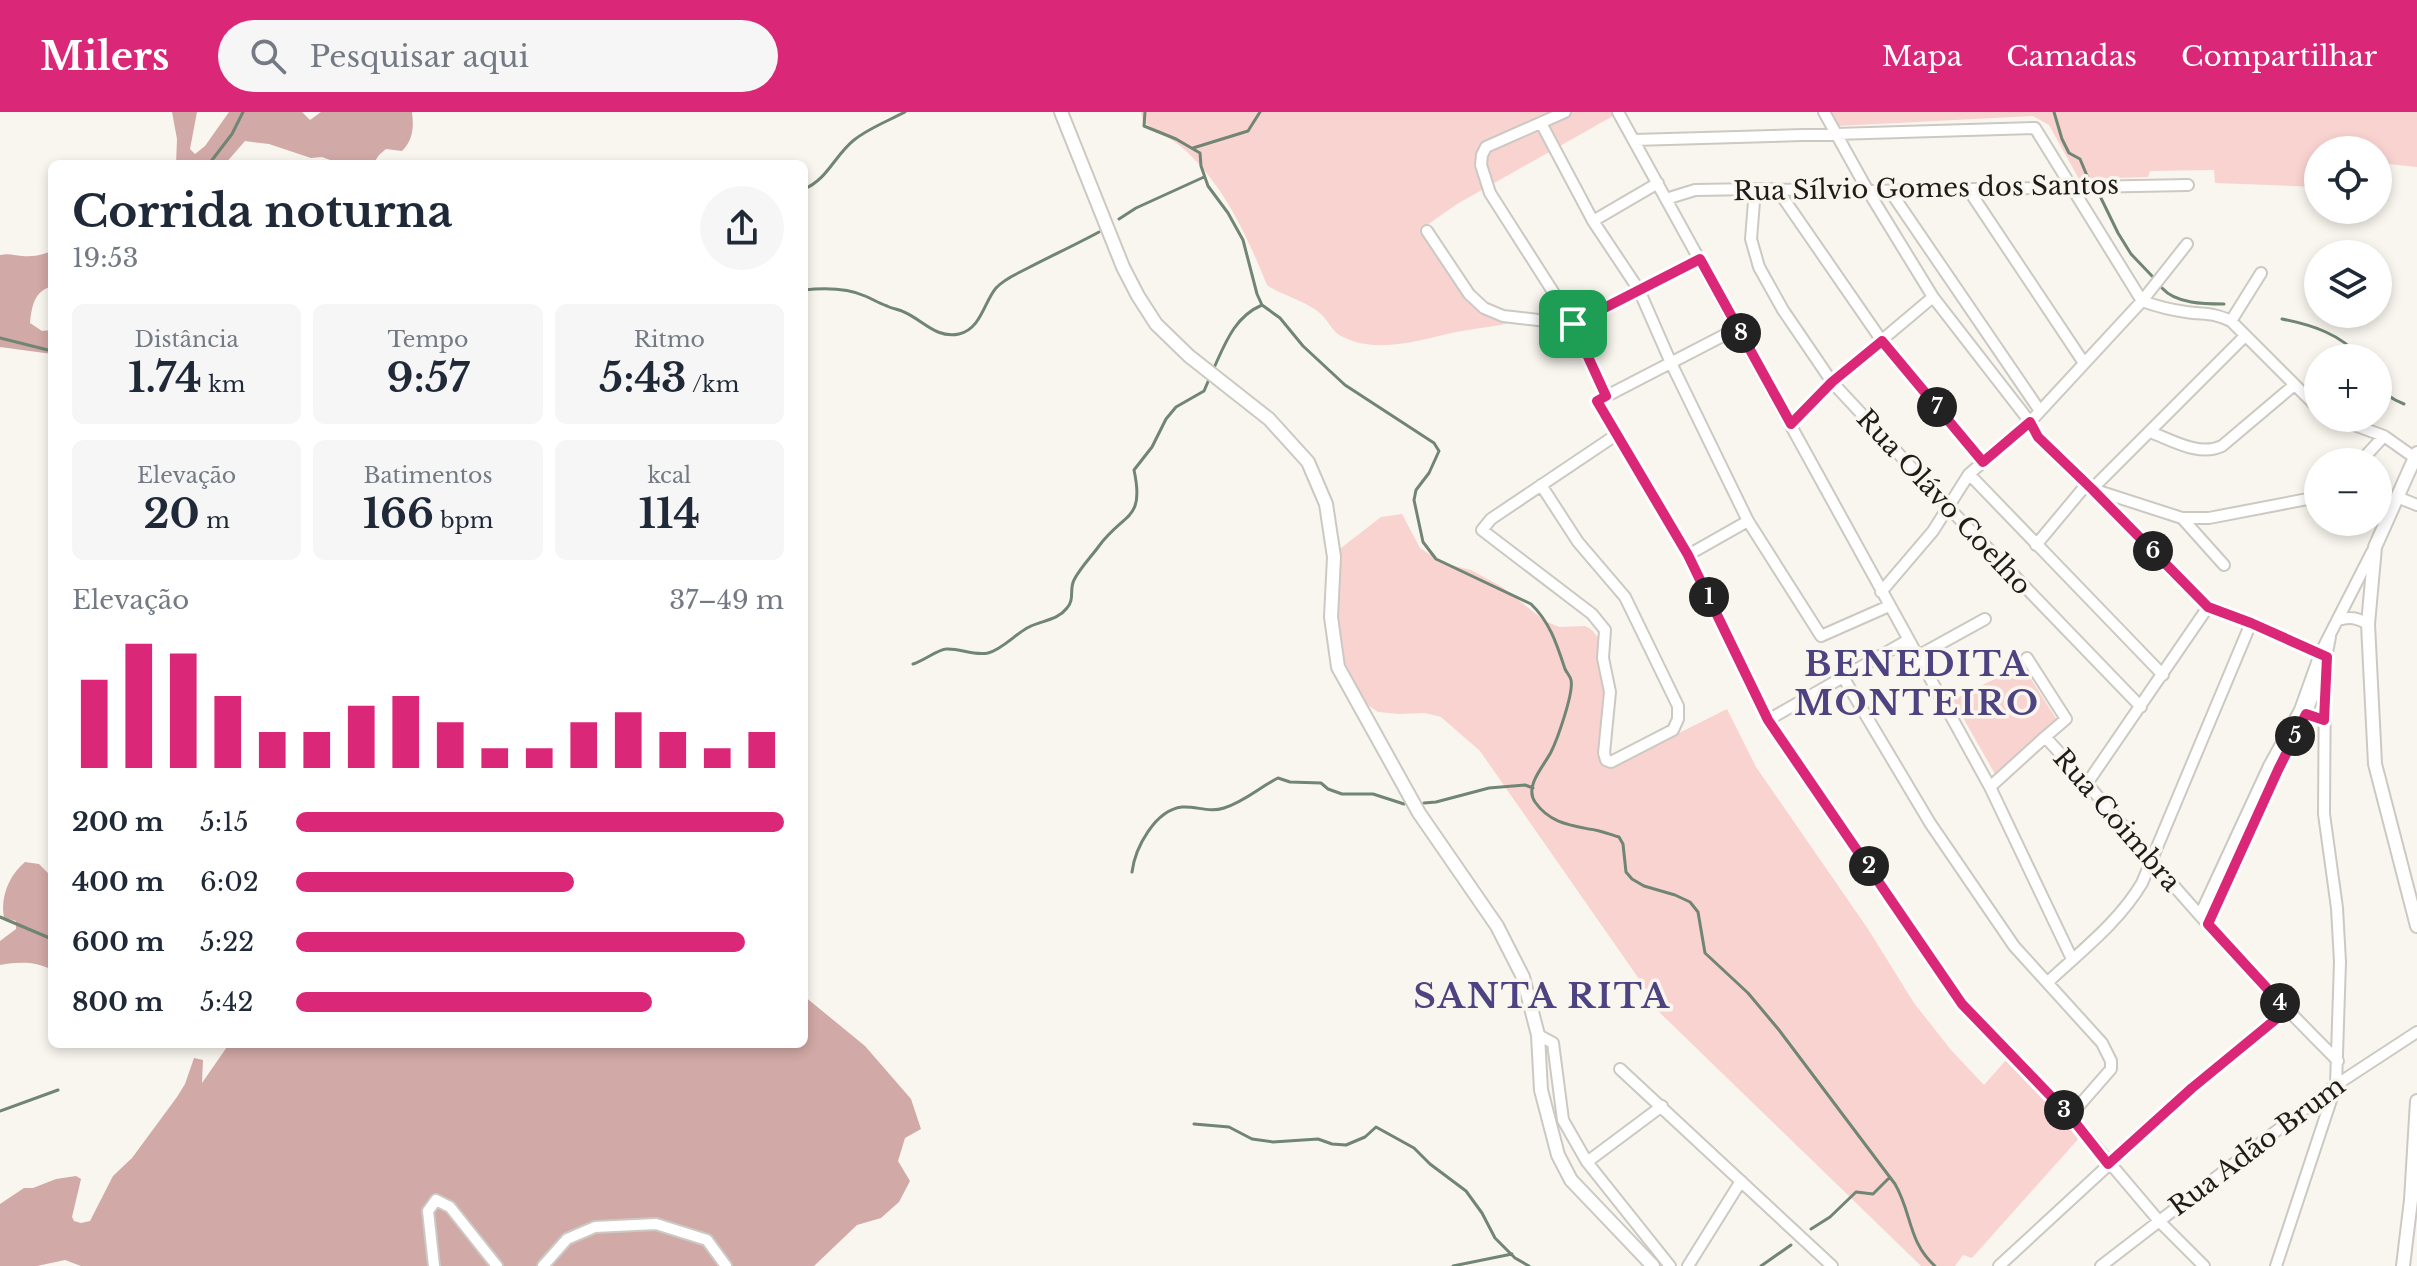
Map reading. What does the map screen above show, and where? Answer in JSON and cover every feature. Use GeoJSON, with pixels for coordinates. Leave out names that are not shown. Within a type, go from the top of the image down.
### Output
{"type":"FeatureCollection","features":[{"type":"Feature","properties":{"kind":"main road"},"geometry":{"type":"LineString","coordinates":[[1061,112],[1123,267],[1156,324],[1189,356],[1269,419],[1308,462],[1326,504],[1334,557],[1331,617],[1338,667],[1419,813],[1497,926],[1523,977],[1538,1035],[1541,1090],[1558,1155],[1571,1180],[1653,1266]]}},
{"type":"Feature","properties":{"kind":"main road"},"geometry":{"type":"LineString","coordinates":[[2416,456],[2375,547],[2368,624],[2375,764],[2417,926]]}},
{"type":"Feature","properties":{"kind":"main road"},"geometry":{"type":"LineString","coordinates":[[2403,1266],[2414,1200],[2417,1101]]}},
{"type":"Feature","properties":{"kind":"street"},"geometry":{"type":"LineString","coordinates":[[1565,112],[1486,147],[1481,165],[1490,193],[1573,324],[1616,435],[1688,555],[1768,720],[1962,1004],[2070,1116],[2190,1261],[2204,1266]]}},
{"type":"Feature","properties":{"kind":"street"},"geometry":{"type":"LineString","coordinates":[[1618,112],[1990,787],[2072,959]]}},
{"type":"Feature","properties":{"kind":"street"},"geometry":{"type":"LineString","coordinates":[[1824,112],[1933,297],[2030,422],[2038,437],[2208,607],[2251,623],[2324,658]]}},
{"type":"Feature","properties":{"kind":"street"},"geometry":{"type":"LineString","coordinates":[[1541,123],[1593,221],[1639,290],[1748,521],[1821,636],[1889,606]]}},
{"type":"Feature","properties":{"kind":"street"},"geometry":{"type":"LineString","coordinates":[[1634,140],[2035,128],[2142,301],[2156,307],[2190,313],[2214,313],[2231,321],[2304,396]]}},
{"type":"Feature","properties":{"kind":"street"},"geometry":{"type":"LineString","coordinates":[[1593,221],[1658,183]]}},
{"type":"Feature","properties":{"kind":"street","name":"Rua Sílvio Gomes dos Santos"},"geometry":{"type":"LineString","coordinates":[[1666,199],[1695,190],[1890,191],[2188,185]]}},
{"type":"Feature","properties":{"kind":"street","name":"Rua Olávo Coelho"},"geometry":{"type":"LineString","coordinates":[[1755,189],[1751,239],[1759,267],[1783,310],[1832,382],[2141,707]]}},
{"type":"Feature","properties":{"kind":"street"},"geometry":{"type":"LineString","coordinates":[[1777,189],[1882,341],[1983,462]]}},
{"type":"Feature","properties":{"kind":"street"},"geometry":{"type":"LineString","coordinates":[[1968,189],[2084,363]]}},
{"type":"Feature","properties":{"kind":"street"},"geometry":{"type":"LineString","coordinates":[[1890,191],[2040,411]]}},
{"type":"Feature","properties":{"kind":"street"},"geometry":{"type":"LineString","coordinates":[[1427,231],[1469,294],[1484,308],[1503,316],[1573,324],[1700,259]]}},
{"type":"Feature","properties":{"kind":"street"},"geometry":{"type":"LineString","coordinates":[[1881,592],[1933,531],[1969,474],[2030,422],[2142,301],[2187,244]]}},
{"type":"Feature","properties":{"kind":"street"},"geometry":{"type":"LineString","coordinates":[[2231,321],[2261,273]]}},
{"type":"Feature","properties":{"kind":"street"},"geometry":{"type":"LineString","coordinates":[[1791,424],[1832,382],[1933,297]]}},
{"type":"Feature","properties":{"kind":"street"},"geometry":{"type":"LineString","coordinates":[[1602,399],[1738,328]]}},
{"type":"Feature","properties":{"kind":"street"},"geometry":{"type":"LineString","coordinates":[[2036,545],[2089,487],[2150,432],[2245,336]]}},
{"type":"Feature","properties":{"kind":"street"},"geometry":{"type":"LineString","coordinates":[[2150,432],[2198,449],[2214,449],[2222,446],[2293,386]]}},
{"type":"Feature","properties":{"kind":"street"},"geometry":{"type":"LineString","coordinates":[[2373,432],[2416,456]]}},
{"type":"Feature","properties":{"kind":"street"},"geometry":{"type":"LineString","coordinates":[[1541,485],[1578,542],[1625,597],[1678,706],[1678,719],[1673,730],[1611,762],[1606,760],[1604,753],[1610,692],[1603,658],[1605,630],[1592,614],[1482,530],[1491,519],[1541,485],[1616,435]]}},
{"type":"Feature","properties":{"kind":"street"},"geometry":{"type":"LineString","coordinates":[[2373,448],[2384,436]]}},
{"type":"Feature","properties":{"kind":"street"},"geometry":{"type":"LineString","coordinates":[[1969,474],[2163,675]]}},
{"type":"Feature","properties":{"kind":"street"},"geometry":{"type":"LineString","coordinates":[[2089,487],[2182,518],[2209,518],[2304,500]]}},
{"type":"Feature","properties":{"kind":"street"},"geometry":{"type":"LineString","coordinates":[[2397,497],[2417,505]]}},
{"type":"Feature","properties":{"kind":"street"},"geometry":{"type":"LineString","coordinates":[[2182,518],[2224,565]]}},
{"type":"Feature","properties":{"kind":"street"},"geometry":{"type":"LineString","coordinates":[[1688,555],[1748,521]]}},
{"type":"Feature","properties":{"kind":"street"},"geometry":{"type":"LineString","coordinates":[[2204,919],[2273,768],[2303,712],[2330,637],[2375,547]]}},
{"type":"Feature","properties":{"kind":"street"},"geometry":{"type":"LineString","coordinates":[[2088,782],[2208,607]]}},
{"type":"Feature","properties":{"kind":"street"},"geometry":{"type":"LineString","coordinates":[[2338,620],[2358,618],[2368,624]]}},
{"type":"Feature","properties":{"kind":"street"},"geometry":{"type":"LineString","coordinates":[[1918,656],[1985,619]]}},
{"type":"Feature","properties":{"kind":"street"},"geometry":{"type":"LineString","coordinates":[[2048,982],[2117,918],[2142,883],[2251,623]]}},
{"type":"Feature","properties":{"kind":"street"},"geometry":{"type":"LineString","coordinates":[[1768,720],[1908,640]]}},
{"type":"Feature","properties":{"kind":"street"},"geometry":{"type":"LineString","coordinates":[[2027,658],[2066,719],[2045,737]]}},
{"type":"Feature","properties":{"kind":"street"},"geometry":{"type":"LineString","coordinates":[[2276,1266],[2336,1085],[2338,1061],[2340,962],[2337,908],[2324,814],[2324,658]]}},
{"type":"Feature","properties":{"kind":"street"},"geometry":{"type":"LineString","coordinates":[[1843,677],[1930,823],[2014,946],[2102,1043],[2111,1061],[2111,1069],[2070,1116]]}},
{"type":"Feature","properties":{"kind":"street"},"geometry":{"type":"LineString","coordinates":[[2303,712],[2324,720]]}},
{"type":"Feature","properties":{"kind":"street","name":"Rua Coimbra"},"geometry":{"type":"LineString","coordinates":[[1990,787],[2045,737],[2088,782],[2150,859],[2204,919],[2338,1061]]}},
{"type":"Feature","properties":{"kind":"street"},"geometry":{"type":"LineString","coordinates":[[1999,1266],[2192,1088],[2287,1010]]}},
{"type":"Feature","properties":{"kind":"street","name":"Rua Adão Brum"},"geometry":{"type":"LineString","coordinates":[[2101,1266],[2336,1085],[2417,1032]]}},
{"type":"Feature","properties":{"kind":"street"},"geometry":{"type":"LineString","coordinates":[[1538,1035],[1553,1043],[1563,1120],[1587,1162],[1670,1266]]}},
{"type":"Feature","properties":{"kind":"street"},"geometry":{"type":"LineString","coordinates":[[1620,1069],[1832,1266]]}},
{"type":"Feature","properties":{"kind":"street"},"geometry":{"type":"LineString","coordinates":[[1587,1162],[1662,1106]]}},
{"type":"Feature","properties":{"kind":"street"},"geometry":{"type":"LineString","coordinates":[[1688,1266],[1741,1181]]}},
{"type":"Feature","properties":{"kind":"street"},"geometry":{"type":"LineString","coordinates":[[434,1266],[428,1211],[436,1200],[450,1207],[497,1266]]}},
{"type":"Feature","properties":{"kind":"street"},"geometry":{"type":"LineString","coordinates":[[543,1266],[567,1239],[595,1227],[656,1224],[707,1240],[726,1266]]}},
{"type":"Feature","properties":{"kind":"shaded area"},"geometry":{"type":"Polygon","coordinates":[[[172,112],[197,112],[190,149],[195,154],[205,146],[229,112],[302,112],[310,120],[321,112],[412,112],[411,138],[402,151],[386,149],[376,160],[311,158],[269,144],[245,141],[228,160],[176,160],[177,139],[172,112]]]}},
{"type":"Feature","properties":{"kind":"shaded area"},"geometry":{"type":"Polygon","coordinates":[[[1141,112],[1620,112],[1457,204],[1420,230],[1482,300],[1518,316],[1517,321],[1413,342],[1369,345],[1341,336],[1316,310],[1267,285],[1243,231],[1212,180],[1180,146],[1143,122],[1141,112]]]}},
{"type":"Feature","properties":{"kind":"shaded area"},"geometry":{"type":"Polygon","coordinates":[[[1831,112],[2417,112],[2417,167],[2392,164],[2392,136],[2304,136],[2304,186],[2215,183],[2214,170],[2150,171],[2148,177],[2079,179],[2049,125],[2033,116],[1838,126],[1831,112]]]}},
{"type":"Feature","properties":{"kind":"shaded area"},"geometry":{"type":"Polygon","coordinates":[[[48,252],[48,288],[35,300],[30,323],[42,331],[48,330],[48,353],[0,347],[0,255],[48,252]]]}},
{"type":"Feature","properties":{"kind":"shaded area"},"geometry":{"type":"Polygon","coordinates":[[[1402,514],[1420,548],[1443,563],[1471,570],[1502,587],[1545,621],[1559,627],[1585,626],[1593,631],[1601,645],[1607,676],[1603,760],[1609,768],[1727,709],[1756,767],[1868,929],[1914,1003],[1951,1050],[1984,1085],[2007,1059],[2080,1137],[1972,1258],[1963,1255],[1955,1266],[1921,1266],[1657,1010],[1662,1006],[1646,989],[1480,751],[1441,717],[1425,713],[1378,712],[1362,701],[1338,654],[1332,555],[1381,517],[1402,514]]]}},
{"type":"Feature","properties":{"kind":"shaded area"},"geometry":{"type":"Polygon","coordinates":[[[2022,665],[2057,720],[1995,774],[1953,700],[2022,665]]]}},
{"type":"Feature","properties":{"kind":"shaded area"},"geometry":{"type":"Polygon","coordinates":[[[25,862],[39,864],[48,873],[48,968],[26,963],[0,965],[0,941],[16,929],[16,921],[4,918],[3,910],[7,887],[14,873],[25,862]]]}},
{"type":"Feature","properties":{"kind":"shaded area"},"geometry":{"type":"Polygon","coordinates":[[[808,999],[865,1046],[911,1099],[921,1129],[905,1138],[898,1161],[910,1181],[899,1202],[881,1218],[857,1225],[814,1266],[81,1266],[65,1260],[37,1266],[0,1266],[0,1204],[24,1188],[76,1176],[81,1179],[72,1217],[81,1223],[90,1221],[113,1176],[132,1158],[177,1097],[194,1058],[203,1060],[202,1083],[226,1048],[808,1048],[808,999]]]}},
{"type":"Feature","properties":{"kind":"waterway"},"geometry":{"type":"LineString","coordinates":[[212,160],[232,134],[243,112]]}},
{"type":"Feature","properties":{"kind":"waterway"},"geometry":{"type":"LineString","coordinates":[[808,187],[819,180],[854,140],[905,112]]}},
{"type":"Feature","properties":{"kind":"waterway"},"geometry":{"type":"LineString","coordinates":[[1145,112],[1144,126],[1200,153],[1208,186],[1243,240],[1262,305],[1280,318],[1303,346],[1345,385],[1434,443],[1439,451],[1429,473],[1416,490],[1414,500],[1423,542],[1436,559],[1531,604],[1548,626],[1571,679],[1571,686],[1557,738],[1533,783],[1535,802],[1559,822],[1619,837],[1623,844],[1626,872],[1632,879],[1690,902],[1698,912],[1705,953],[1748,993],[1779,1030],[1895,1184],[1915,1237],[1935,1266]]}},
{"type":"Feature","properties":{"kind":"waterway"},"geometry":{"type":"LineString","coordinates":[[1193,148],[1248,131],[1260,112]]}},
{"type":"Feature","properties":{"kind":"waterway"},"geometry":{"type":"LineString","coordinates":[[2054,112],[2069,153],[2080,159],[2088,178]]}},
{"type":"Feature","properties":{"kind":"waterway"},"geometry":{"type":"LineString","coordinates":[[1119,219],[1204,177]]}},
{"type":"Feature","properties":{"kind":"waterway"},"geometry":{"type":"LineString","coordinates":[[2099,194],[2131,254],[2152,276]]}},
{"type":"Feature","properties":{"kind":"waterway"},"geometry":{"type":"LineString","coordinates":[[808,290],[835,289],[858,293],[911,315],[943,334],[959,334],[972,327],[1003,282],[1099,232]]}},
{"type":"Feature","properties":{"kind":"waterway"},"geometry":{"type":"LineString","coordinates":[[2162,288],[2183,300],[2224,304]]}},
{"type":"Feature","properties":{"kind":"waterway"},"geometry":{"type":"LineString","coordinates":[[1213,370],[1237,324],[1262,305]]}},
{"type":"Feature","properties":{"kind":"waterway"},"geometry":{"type":"LineString","coordinates":[[2282,319],[2325,332],[2345,344]]}},
{"type":"Feature","properties":{"kind":"waterway"},"geometry":{"type":"LineString","coordinates":[[0,338],[48,350]]}},
{"type":"Feature","properties":{"kind":"waterway"},"geometry":{"type":"LineString","coordinates":[[913,664],[946,649],[988,653],[1029,627],[1063,612],[1071,601],[1073,584],[1079,571],[1134,507],[1137,499],[1134,470],[1152,447],[1166,419],[1176,407],[1204,391],[1210,377]]}},
{"type":"Feature","properties":{"kind":"waterway"},"geometry":{"type":"LineString","coordinates":[[2392,398],[2404,404]]}},
{"type":"Feature","properties":{"kind":"waterway"},"geometry":{"type":"LineString","coordinates":[[1132,872],[1142,842],[1163,815],[1182,807],[1224,808],[1278,778],[1290,782],[1321,783],[1342,794],[1373,794],[1404,804]]}},
{"type":"Feature","properties":{"kind":"waterway"},"geometry":{"type":"LineString","coordinates":[[1424,803],[1489,788],[1525,785],[1533,788]]}},
{"type":"Feature","properties":{"kind":"waterway"},"geometry":{"type":"LineString","coordinates":[[0,917],[48,937]]}},
{"type":"Feature","properties":{"kind":"waterway"},"geometry":{"type":"LineString","coordinates":[[0,1111],[58,1090]]}},
{"type":"Feature","properties":{"kind":"waterway"},"geometry":{"type":"LineString","coordinates":[[1194,1124],[1229,1127],[1252,1139],[1273,1142],[1318,1139],[1346,1145],[1365,1137],[1376,1127],[1414,1148],[1466,1191],[1495,1238],[1515,1258],[1529,1266]]}},
{"type":"Feature","properties":{"kind":"waterway"},"geometry":{"type":"LineString","coordinates":[[1811,1229],[1830,1217],[1856,1192],[1873,1194],[1890,1177]]}},
{"type":"Feature","properties":{"kind":"waterway"},"geometry":{"type":"LineString","coordinates":[[1761,1266],[1791,1245]]}},
{"type":"Feature","properties":{"kind":"waterway"},"geometry":{"type":"LineString","coordinates":[[1453,1266],[1512,1254]]}},
{"type":"Feature","properties":{"kind":"district","name":"BENEDITA MONTEIRO"},"geometry":{"type":"Point","coordinates":[1917,684]}},
{"type":"Feature","properties":{"kind":"district","name":"SANTA RITA"},"geometry":{"type":"Point","coordinates":[1542,996]}},
{"type":"Feature","properties":{"kind":"route"},"geometry":{"type":"LineString","coordinates":[[1700,259],[1791,424],[1832,382],[1882,341],[1983,462],[2030,422],[2038,437],[2208,607],[2327,657],[2324,720],[2306,714],[2208,924],[2287,1010],[2192,1088],[2108,1164],[2070,1116],[1962,1004],[1768,720],[1688,555],[1597,401],[1606,396],[1573,324],[1700,259]]}}]}
